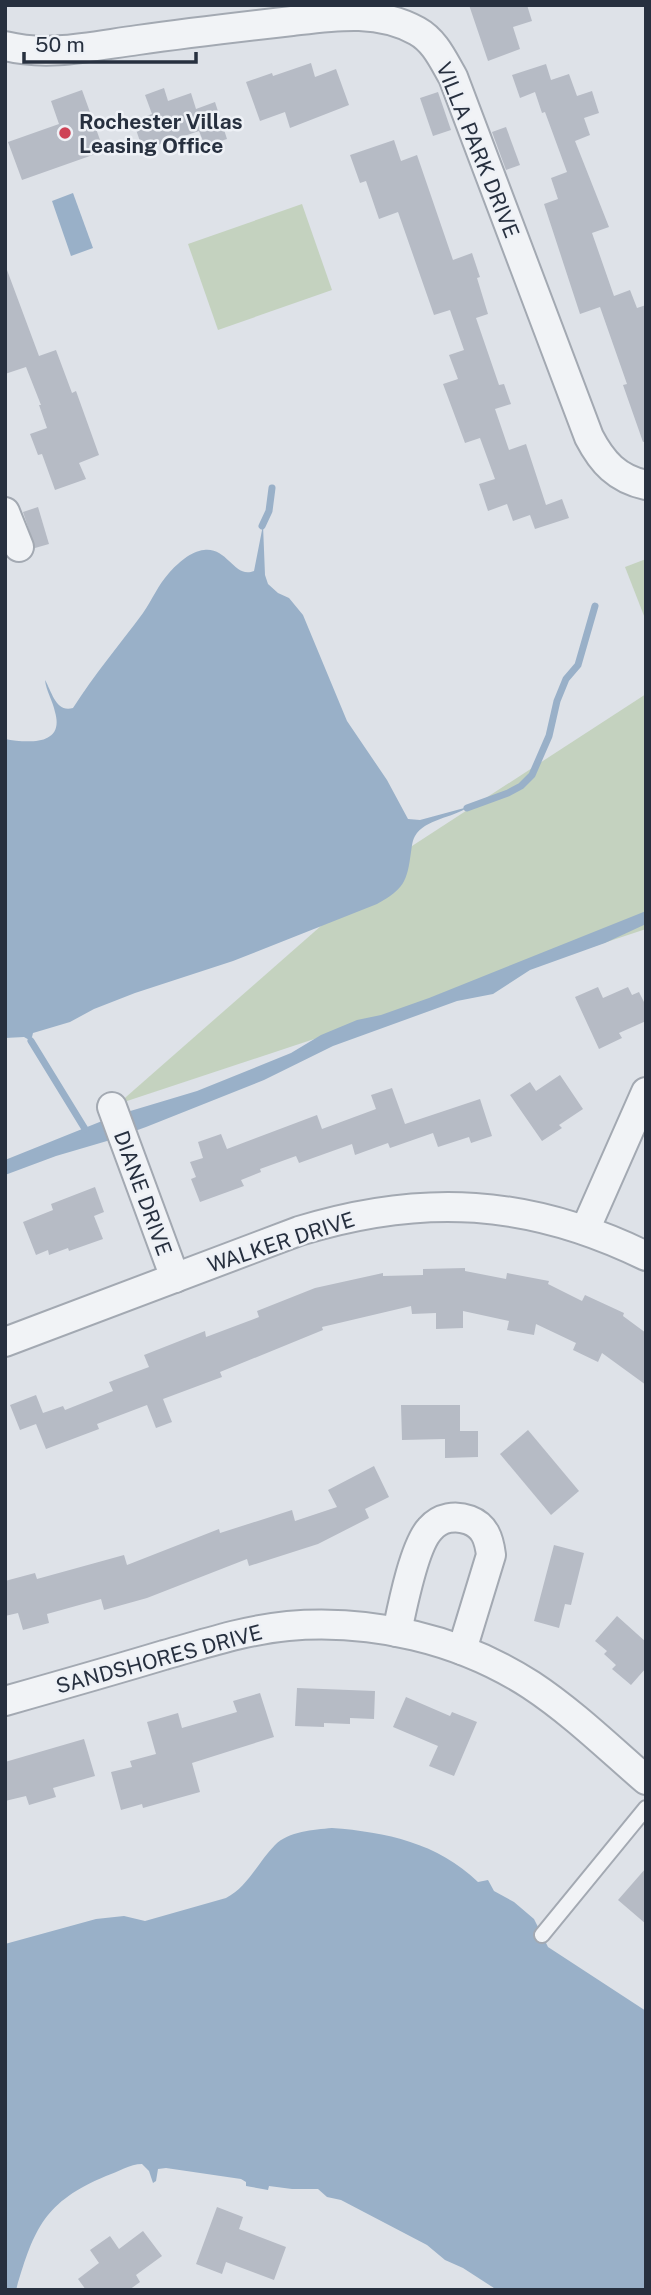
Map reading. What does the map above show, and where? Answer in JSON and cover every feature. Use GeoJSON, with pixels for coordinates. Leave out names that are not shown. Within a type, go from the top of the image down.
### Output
{"type":"FeatureCollection","features":[{"type":"Feature","properties":{"kind":"street","name":"VILLA PARK DRIVE"},"geometry":{"type":"LineString","coordinates":[[5,46],[25,51],[52,51],[368,10],[419,32],[437,48],[453,77],[589,437],[605,464],[631,482],[646,485]]}},
{"type":"Feature","properties":{"kind":"street"},"geometry":{"type":"LineString","coordinates":[[585,1230],[646,1091]]}},
{"type":"Feature","properties":{"kind":"street","name":"DIANE DRIVE"},"geometry":{"type":"LineString","coordinates":[[112,1107],[175,1278]]}},
{"type":"Feature","properties":{"kind":"street","name":"WALKER DRIVE"},"geometry":{"type":"LineString","coordinates":[[5,1342],[330,1222],[376,1212],[419,1207],[499,1209],[550,1219],[585,1230],[646,1256]]}},
{"type":"Feature","properties":{"kind":"street"},"geometry":{"type":"LineString","coordinates":[[397,1632],[421,1543],[430,1528],[439,1522],[450,1517],[461,1517],[474,1522],[483,1530],[489,1540],[491,1555],[462,1650]]}},
{"type":"Feature","properties":{"kind":"street","name":"SANDSHORES DRIVE"},"geometry":{"type":"LineString","coordinates":[[5,1701],[238,1634],[286,1626],[334,1624],[397,1632],[462,1650],[531,1685],[646,1780]]}},
{"type":"Feature","properties":{"kind":"lane"},"geometry":{"type":"LineString","coordinates":[[542,1935],[646,1808]]}},
{"type":"Feature","properties":{"kind":"green space"},"geometry":{"type":"Polygon","coordinates":[[[302,204],[332,290],[218,330],[188,244],[302,204]]]}},
{"type":"Feature","properties":{"kind":"green space"},"geometry":{"type":"Polygon","coordinates":[[[646,559],[646,621],[625,567],[646,559]]]}},
{"type":"Feature","properties":{"kind":"green space"},"geometry":{"type":"Polygon","coordinates":[[[646,694],[646,929],[118,1104],[412,846],[646,694]]]}},
{"type":"Feature","properties":{"kind":"water"},"geometry":{"type":"Polygon","coordinates":[[[73,193],[93,248],[71,256],[52,201],[73,193]]]}},
{"type":"Feature","properties":{"kind":"water"},"geometry":{"type":"Polygon","coordinates":[[[263,525],[265,575],[268,584],[289,598],[303,615],[347,721],[387,780],[408,819],[420,820],[468,807],[420,830],[413,840],[403,884],[377,904],[233,961],[135,993],[70,1022],[33,1033],[31,1041],[24,1037],[5,1038],[5,739],[42,740],[55,731],[57,723],[45,680],[59,705],[67,709],[73,708],[143,613],[165,578],[185,558],[199,551],[212,550],[241,571],[254,571],[263,525]]]}},
{"type":"Feature","properties":{"kind":"water"},"geometry":{"type":"Polygon","coordinates":[[[646,911],[646,924],[605,943],[530,970],[493,994],[457,1001],[333,1046],[264,1080],[146,1127],[5,1175],[5,1160],[117,1115],[197,1091],[291,1053],[321,1035],[357,1020],[381,1015],[429,998],[646,911]]]}},
{"type":"Feature","properties":{"kind":"water"},"geometry":{"type":"Polygon","coordinates":[[[332,1828],[372,1833],[410,1842],[446,1858],[478,1882],[488,1880],[494,1891],[514,1902],[534,1919],[548,1947],[646,2011],[646,2290],[497,2290],[445,2260],[427,2245],[341,2200],[327,2197],[318,2189],[269,2186],[268,2190],[246,2186],[246,2182],[241,2179],[166,2168],[158,2169],[156,2181],[153,2183],[149,2171],[142,2164],[138,2164],[85,2186],[55,2207],[36,2234],[16,2290],[5,2290],[5,1944],[96,1919],[124,1916],[145,1921],[226,1898],[241,1887],[281,1840],[302,1832],[332,1828]]]}},
{"type":"Feature","properties":{"kind":"building"},"geometry":{"type":"Polygon","coordinates":[[[469,5],[527,5],[532,21],[513,27],[520,49],[488,61],[469,5]]]}},
{"type":"Feature","properties":{"kind":"building"},"geometry":{"type":"Polygon","coordinates":[[[311,63],[315,77],[336,69],[349,105],[290,128],[285,112],[260,121],[246,82],[311,63]]]}},
{"type":"Feature","properties":{"kind":"building"},"geometry":{"type":"Polygon","coordinates":[[[546,64],[551,80],[569,74],[577,96],[592,91],[599,113],[584,118],[590,135],[575,141],[609,227],[592,233],[614,296],[630,290],[637,308],[646,305],[646,441],[643,442],[623,385],[627,384],[600,307],[580,314],[544,204],[558,199],[551,178],[567,172],[535,92],[520,98],[512,75],[546,64]]]}},
{"type":"Feature","properties":{"kind":"building"},"geometry":{"type":"Polygon","coordinates":[[[164,88],[168,101],[191,93],[196,109],[215,102],[227,139],[205,146],[199,131],[143,150],[133,121],[152,114],[145,95],[164,88]]]}},
{"type":"Feature","properties":{"kind":"building","name":"Rochester Villas Leasing Office"},"geometry":{"type":"Polygon","coordinates":[[[82,90],[104,151],[22,180],[8,142],[59,124],[51,101],[82,90]]]}},
{"type":"Feature","properties":{"kind":"building"},"geometry":{"type":"Polygon","coordinates":[[[438,92],[451,130],[433,136],[420,98],[438,92]]]}},
{"type":"Feature","properties":{"kind":"building"},"geometry":{"type":"Polygon","coordinates":[[[506,127],[520,165],[506,170],[492,132],[506,127]]]}},
{"type":"Feature","properties":{"kind":"building"},"geometry":{"type":"Polygon","coordinates":[[[394,140],[401,161],[417,155],[453,260],[472,253],[488,314],[476,318],[499,385],[504,384],[511,404],[495,409],[509,450],[526,444],[546,505],[562,499],[569,518],[535,529],[530,515],[513,521],[507,504],[488,511],[479,484],[495,479],[480,438],[465,443],[443,384],[458,379],[449,355],[464,350],[450,310],[434,315],[398,212],[379,219],[366,181],[360,183],[350,155],[394,140]]]}},
{"type":"Feature","properties":{"kind":"building"},"geometry":{"type":"Polygon","coordinates":[[[7,270],[39,356],[56,350],[72,393],[76,391],[99,455],[79,463],[86,479],[55,490],[42,454],[38,455],[30,434],[47,428],[26,367],[5,374],[7,270]]]}},
{"type":"Feature","properties":{"kind":"building"},"geometry":{"type":"Polygon","coordinates":[[[38,507],[49,544],[35,548],[23,512],[38,507]]]}},
{"type":"Feature","properties":{"kind":"building"},"geometry":{"type":"Polygon","coordinates":[[[598,987],[603,998],[628,987],[632,995],[639,992],[646,1006],[646,1021],[619,1033],[622,1038],[599,1049],[575,997],[598,987]]]}},
{"type":"Feature","properties":{"kind":"building"},"geometry":{"type":"Polygon","coordinates":[[[560,1075],[583,1109],[559,1125],[562,1128],[542,1141],[510,1095],[530,1082],[536,1091],[560,1075]]]}},
{"type":"Feature","properties":{"kind":"building"},"geometry":{"type":"Polygon","coordinates":[[[392,1088],[405,1124],[480,1099],[492,1136],[471,1143],[469,1137],[438,1147],[433,1133],[390,1148],[388,1143],[355,1155],[352,1144],[299,1163],[296,1156],[260,1169],[261,1172],[241,1180],[244,1186],[200,1202],[191,1179],[196,1177],[190,1162],[203,1158],[198,1142],[221,1134],[227,1149],[317,1115],[322,1129],[376,1109],[371,1095],[392,1088]]]}},
{"type":"Feature","properties":{"kind":"building"},"geometry":{"type":"Polygon","coordinates":[[[95,1187],[104,1212],[94,1216],[103,1239],[69,1251],[68,1248],[49,1255],[48,1250],[36,1255],[23,1222],[53,1210],[51,1204],[95,1187]]]}},
{"type":"Feature","properties":{"kind":"building"},"geometry":{"type":"Polygon","coordinates":[[[465,1268],[465,1271],[506,1279],[507,1273],[549,1281],[548,1284],[582,1301],[585,1295],[624,1313],[623,1316],[646,1333],[646,1385],[602,1353],[598,1362],[573,1350],[576,1343],[536,1324],[534,1335],[507,1330],[509,1321],[463,1311],[463,1328],[436,1329],[436,1313],[412,1314],[411,1306],[322,1327],[323,1330],[220,1372],[222,1377],[163,1399],[172,1422],[156,1428],[147,1405],[97,1424],[99,1429],[46,1449],[36,1424],[20,1430],[10,1405],[36,1395],[43,1413],[63,1406],[65,1410],[113,1391],[109,1382],[149,1367],[144,1355],[205,1331],[206,1337],[259,1317],[257,1311],[315,1288],[383,1273],[383,1276],[423,1275],[423,1269],[465,1268]]]}},
{"type":"Feature","properties":{"kind":"building"},"geometry":{"type":"Polygon","coordinates":[[[401,1405],[460,1405],[460,1431],[478,1431],[478,1457],[445,1458],[445,1439],[402,1440],[401,1405]]]}},
{"type":"Feature","properties":{"kind":"building"},"geometry":{"type":"Polygon","coordinates":[[[528,1430],[579,1491],[551,1515],[500,1454],[528,1430]]]}},
{"type":"Feature","properties":{"kind":"building"},"geometry":{"type":"Polygon","coordinates":[[[374,1466],[389,1497],[365,1509],[369,1518],[318,1544],[249,1566],[247,1559],[147,1598],[104,1610],[101,1599],[47,1614],[49,1623],[23,1630],[18,1613],[5,1616],[5,1581],[35,1573],[37,1579],[124,1555],[127,1565],[219,1529],[220,1533],[292,1510],[295,1521],[337,1507],[328,1490],[374,1466]]]}},
{"type":"Feature","properties":{"kind":"building"},"geometry":{"type":"Polygon","coordinates":[[[554,1545],[584,1553],[571,1605],[565,1604],[559,1628],[534,1621],[554,1545]]]}},
{"type":"Feature","properties":{"kind":"building"},"geometry":{"type":"Polygon","coordinates":[[[617,1616],[646,1642],[646,1668],[631,1685],[612,1669],[616,1665],[604,1654],[607,1651],[595,1641],[617,1616]]]}},
{"type":"Feature","properties":{"kind":"building"},"geometry":{"type":"Polygon","coordinates":[[[297,1688],[375,1691],[374,1719],[350,1718],[350,1724],[324,1723],[324,1727],[295,1726],[297,1688]]]}},
{"type":"Feature","properties":{"kind":"building"},"geometry":{"type":"Polygon","coordinates":[[[260,1693],[274,1737],[192,1763],[200,1792],[143,1808],[142,1804],[121,1810],[111,1772],[132,1767],[130,1761],[156,1754],[147,1722],[178,1713],[182,1728],[237,1712],[233,1701],[260,1693]]]}},
{"type":"Feature","properties":{"kind":"building"},"geometry":{"type":"Polygon","coordinates":[[[406,1697],[450,1716],[452,1712],[477,1722],[454,1776],[429,1766],[438,1746],[393,1727],[406,1697]]]}},
{"type":"Feature","properties":{"kind":"building"},"geometry":{"type":"Polygon","coordinates":[[[84,1739],[95,1776],[53,1788],[56,1797],[29,1805],[26,1796],[5,1801],[5,1762],[84,1739]]]}},
{"type":"Feature","properties":{"kind":"building"},"geometry":{"type":"Polygon","coordinates":[[[646,1868],[646,1924],[618,1900],[646,1868]]]}},
{"type":"Feature","properties":{"kind":"building"},"geometry":{"type":"Polygon","coordinates":[[[217,2207],[243,2217],[239,2229],[286,2247],[274,2280],[226,2262],[222,2274],[196,2264],[217,2207]]]}},
{"type":"Feature","properties":{"kind":"building"},"geometry":{"type":"Polygon","coordinates":[[[143,2231],[162,2256],[136,2275],[140,2282],[129,2290],[86,2290],[78,2279],[99,2263],[90,2250],[110,2236],[119,2249],[143,2231]]]}},
{"type":"Feature","properties":{"kind":"waterway"},"geometry":{"type":"LineString","coordinates":[[262,526],[269,511],[272,488]]}},
{"type":"Feature","properties":{"kind":"waterway"},"geometry":{"type":"LineString","coordinates":[[467,808],[508,793],[521,786],[532,775],[549,736],[557,701],[566,679],[578,665],[595,606]]}},
{"type":"Feature","properties":{"kind":"waterway"},"geometry":{"type":"LineString","coordinates":[[31,1041],[85,1129]]}},
{"type":"Feature","properties":{"kind":"place","name":"Rochester Villas Leasing Office"},"geometry":{"type":"Point","coordinates":[65,133]}}]}
